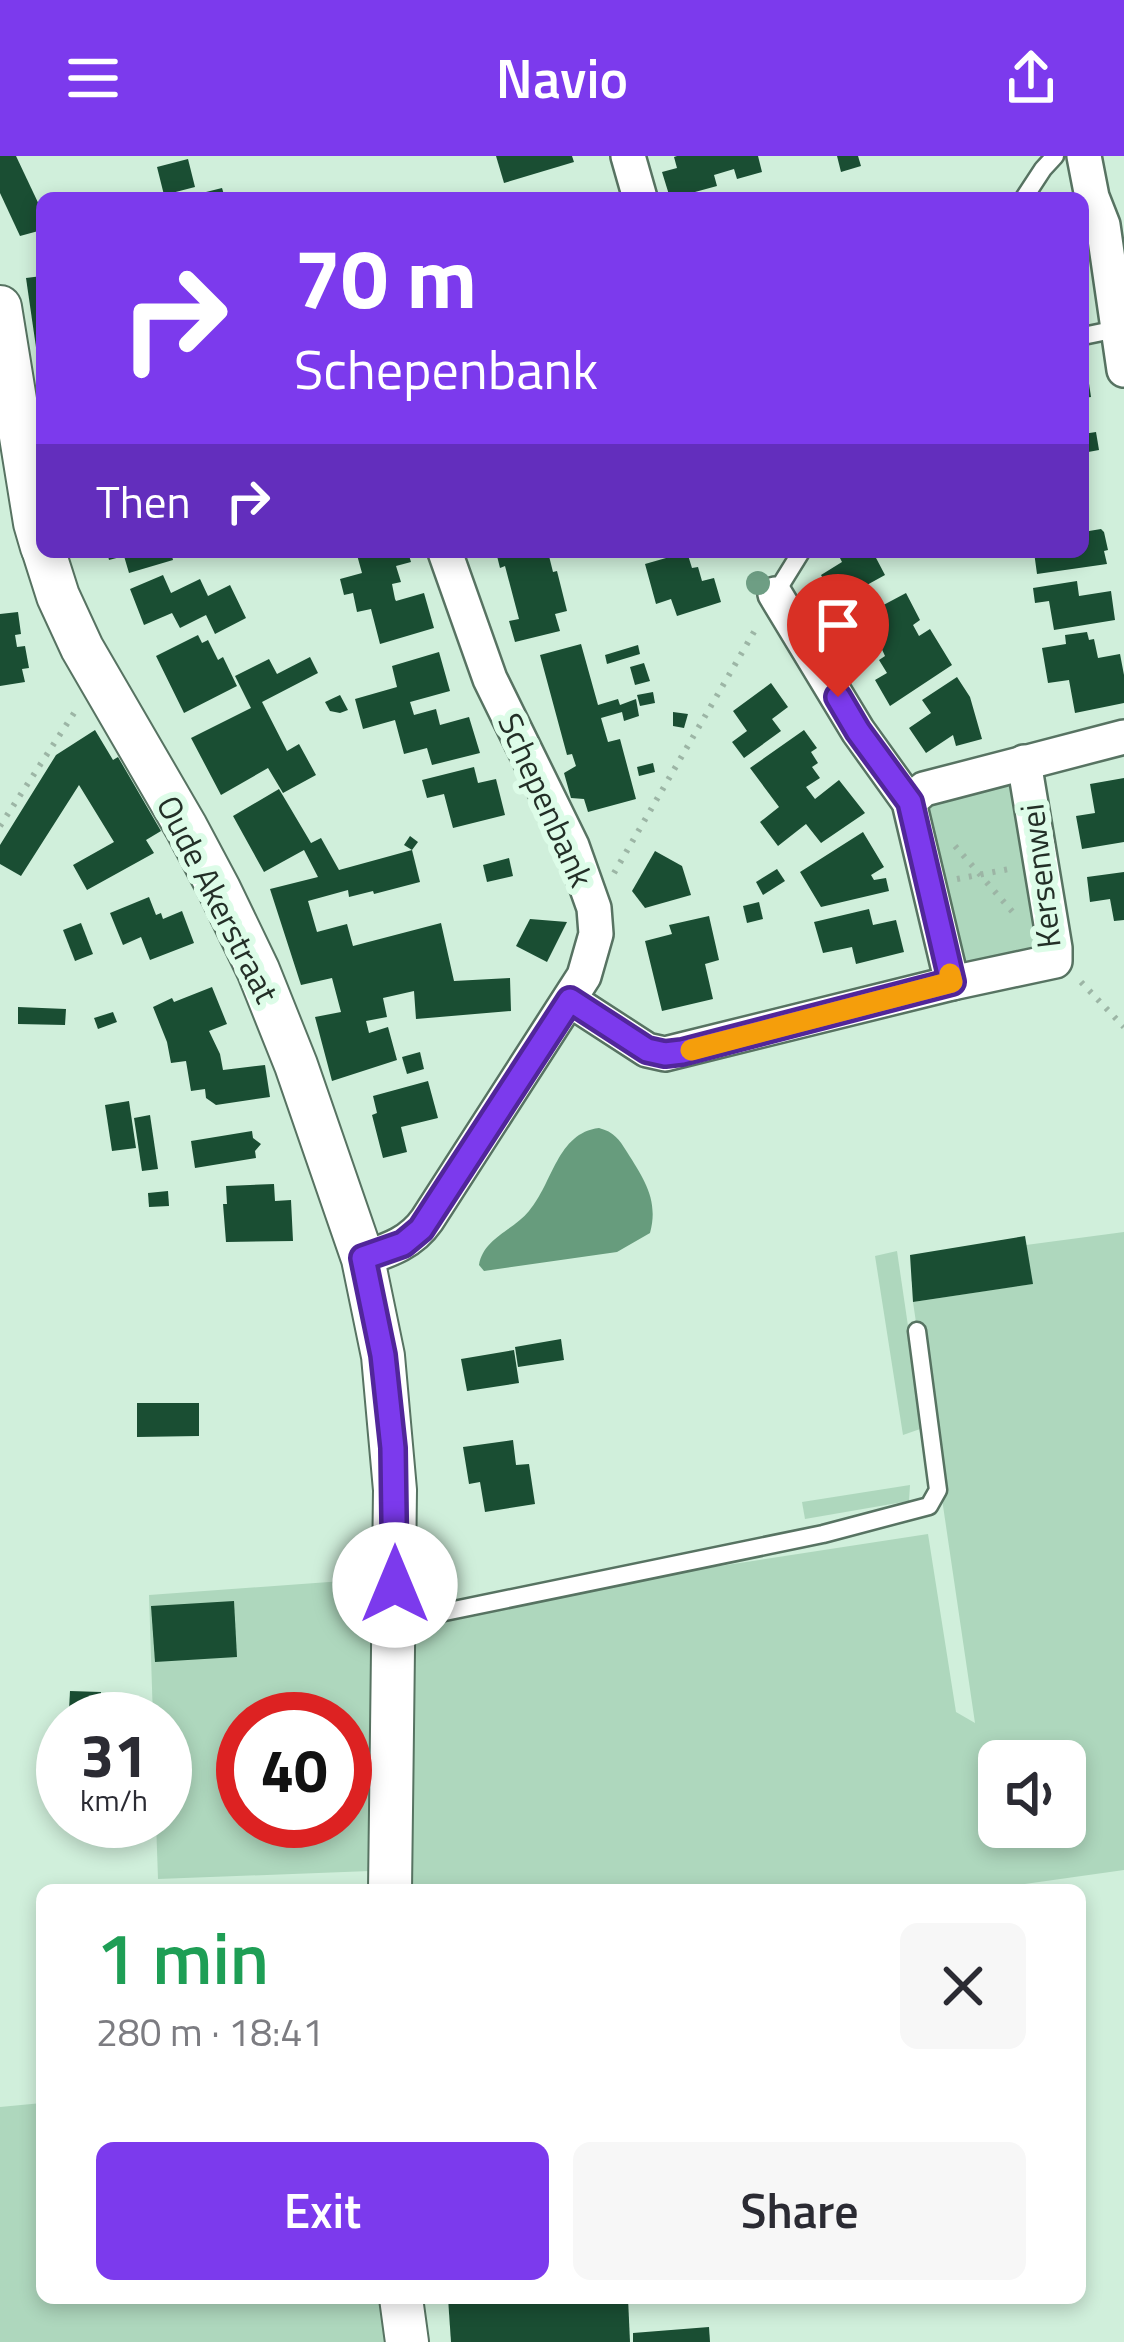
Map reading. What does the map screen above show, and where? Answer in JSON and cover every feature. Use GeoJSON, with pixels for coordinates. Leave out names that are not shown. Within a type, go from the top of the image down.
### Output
{"type":"FeatureCollection","features":[{"type":"Feature","properties":{"kind":"street"},"geometry":{"type":"LineString","coordinates":[[628,156],[638,192]]}},
{"type":"Feature","properties":{"kind":"street"},"geometry":{"type":"LineString","coordinates":[[1084,156],[1103,225],[1124,370]]}},
{"type":"Feature","properties":{"kind":"street","name":"Oude Akerstraat"},"geometry":{"type":"LineString","coordinates":[[0,307],[7,393],[36,526]]}},
{"type":"Feature","properties":{"kind":"street","name":"Oude Akerstraat"},"geometry":{"type":"LineString","coordinates":[[46,558],[63,609],[219,889],[258,970],[363,1258],[383,1355],[393,1448],[390,1884]]}},
{"type":"Feature","properties":{"kind":"street","name":"Schepenbank"},"geometry":{"type":"LineString","coordinates":[[363,1258],[403,1244],[421,1229],[584,976],[597,925],[572,846],[490,679],[447,558]]}},
{"type":"Feature","properties":{"kind":"street"},"geometry":{"type":"LineString","coordinates":[[775,594],[858,731],[910,802],[952,982]]}},
{"type":"Feature","properties":{"kind":"street","name":"Kersenwei"},"geometry":{"type":"LineString","coordinates":[[910,802],[924,789],[1124,737]]}},
{"type":"Feature","properties":{"kind":"street","name":"Kersenwei"},"geometry":{"type":"LineString","coordinates":[[570,1000],[647,1050],[665,1054],[1055,961],[1024,762]]}},
{"type":"Feature","properties":{"kind":"street"},"geometry":{"type":"LineString","coordinates":[[401,2304],[407,2342]]}},
{"type":"Feature","properties":{"kind":"lane"},"geometry":{"type":"LineString","coordinates":[[1028,192],[1055,156]]}},
{"type":"Feature","properties":{"kind":"lane"},"geometry":{"type":"LineString","coordinates":[[1089,335],[1118,329]]}},
{"type":"Feature","properties":{"kind":"lane"},"geometry":{"type":"LineString","coordinates":[[775,594],[797,558]]}},
{"type":"Feature","properties":{"kind":"lane"},"geometry":{"type":"LineString","coordinates":[[395,1622],[823,1534],[929,1506],[938,1490],[916,1331]]}},
{"type":"Feature","properties":{"kind":"path"},"geometry":{"type":"LineString","coordinates":[[594,908],[775,594]]}},
{"type":"Feature","properties":{"kind":"path"},"geometry":{"type":"LineString","coordinates":[[0,826],[99,677]]}},
{"type":"Feature","properties":{"kind":"path"},"geometry":{"type":"LineString","coordinates":[[954,844],[1055,961],[1124,1027]]}},
{"type":"Feature","properties":{"kind":"path"},"geometry":{"type":"LineString","coordinates":[[930,884],[1041,863]]}},
{"type":"Feature","properties":{"kind":"shaded area"},"geometry":{"type":"Polygon","coordinates":[[[999,781],[1016,796],[1040,936],[1030,955],[974,967],[960,956],[925,814],[928,805],[999,781]]]}},
{"type":"Feature","properties":{"kind":"shaded area"},"geometry":{"type":"Polygon","coordinates":[[[599,1128],[619,1140],[644,1181],[653,1210],[650,1233],[617,1252],[484,1271],[479,1265],[486,1248],[529,1211],[565,1149],[585,1132],[599,1128]]]}},
{"type":"Feature","properties":{"kind":"shaded area"},"geometry":{"type":"Polygon","coordinates":[[[1124,1232],[1124,1870],[1025,1884],[408,1884],[415,1613],[928,1534],[956,1712],[975,1723],[913,1302],[1032,1284],[1026,1245],[1124,1232]]]}},
{"type":"Feature","properties":{"kind":"shaded area"},"geometry":{"type":"Polygon","coordinates":[[[897,1251],[923,1428],[903,1435],[875,1256],[897,1251]]]}},
{"type":"Feature","properties":{"kind":"shaded area"},"geometry":{"type":"Polygon","coordinates":[[[910,1485],[909,1501],[805,1519],[802,1502],[910,1485]]]}},
{"type":"Feature","properties":{"kind":"shaded area"},"geometry":{"type":"Polygon","coordinates":[[[370,1579],[376,1594],[372,1779],[372,1692],[216,1692],[216,1848],[370,1848],[370,1871],[158,1879],[157,1848],[192,1848],[192,1692],[152,1692],[149,1595],[370,1579]]]}},
{"type":"Feature","properties":{"kind":"shaded area"},"geometry":{"type":"Polygon","coordinates":[[[36,2104],[36,2304],[381,2304],[385,2342],[0,2342],[0,2107],[36,2104]]]}},
{"type":"Feature","properties":{"kind":"building"},"geometry":{"type":"Polygon","coordinates":[[[0,156],[16,156],[36,198],[36,232],[20,236],[0,193],[0,156]]]}},
{"type":"Feature","properties":{"kind":"building"},"geometry":{"type":"Polygon","coordinates":[[[496,156],[572,156],[574,162],[504,183],[496,156]]]}},
{"type":"Feature","properties":{"kind":"building"},"geometry":{"type":"Polygon","coordinates":[[[758,156],[762,172],[737,179],[734,169],[714,175],[717,186],[668,192],[662,172],[677,168],[674,157],[758,156]]]}},
{"type":"Feature","properties":{"kind":"building"},"geometry":{"type":"Polygon","coordinates":[[[837,156],[858,156],[861,166],[841,172],[837,156]]]}},
{"type":"Feature","properties":{"kind":"building"},"geometry":{"type":"Polygon","coordinates":[[[188,159],[195,187],[163,192],[157,167],[188,159]]]}},
{"type":"Feature","properties":{"kind":"building"},"geometry":{"type":"Polygon","coordinates":[[[36,277],[36,347],[26,278],[36,277]]]}},
{"type":"Feature","properties":{"kind":"building"},"geometry":{"type":"Polygon","coordinates":[[[1096,432],[1099,450],[1089,452],[1089,433],[1096,432]]]}},
{"type":"Feature","properties":{"kind":"building"},"geometry":{"type":"Polygon","coordinates":[[[1089,531],[1104,532],[1107,564],[1037,574],[1035,558],[1089,558],[1089,531]]]}},
{"type":"Feature","properties":{"kind":"building"},"geometry":{"type":"Polygon","coordinates":[[[125,558],[172,558],[173,560],[129,573],[125,558]]]}},
{"type":"Feature","properties":{"kind":"building"},"geometry":{"type":"Polygon","coordinates":[[[358,558],[410,558],[411,562],[396,566],[401,582],[392,584],[395,599],[424,593],[434,628],[380,644],[371,609],[357,612],[353,593],[344,595],[340,579],[362,573],[358,558]]]}},
{"type":"Feature","properties":{"kind":"building"},"geometry":{"type":"Polygon","coordinates":[[[498,558],[550,558],[567,611],[555,614],[560,631],[515,642],[509,621],[519,619],[505,566],[500,568],[498,558]]]}},
{"type":"Feature","properties":{"kind":"building"},"geometry":{"type":"Polygon","coordinates":[[[689,558],[702,581],[714,578],[721,602],[677,616],[671,599],[656,604],[645,564],[689,558]]]}},
{"type":"Feature","properties":{"kind":"building"},"geometry":{"type":"Polygon","coordinates":[[[840,558],[876,558],[885,575],[836,602],[821,575],[842,562],[840,558]]]}},
{"type":"Feature","properties":{"kind":"building"},"geometry":{"type":"Polygon","coordinates":[[[163,575],[171,593],[200,579],[208,596],[230,585],[246,618],[215,634],[206,615],[180,628],[172,613],[144,625],[130,589],[163,575]]]}},
{"type":"Feature","properties":{"kind":"building"},"geometry":{"type":"Polygon","coordinates":[[[1077,581],[1079,596],[1111,591],[1115,620],[1054,630],[1049,601],[1035,603],[1033,588],[1077,581]]]}},
{"type":"Feature","properties":{"kind":"building"},"geometry":{"type":"Polygon","coordinates":[[[906,593],[920,620],[913,625],[919,636],[930,629],[952,665],[890,706],[875,680],[887,673],[879,660],[885,656],[879,643],[859,653],[844,626],[906,593]]]}},
{"type":"Feature","properties":{"kind":"building"},"geometry":{"type":"Polygon","coordinates":[[[18,612],[21,634],[15,635],[17,647],[25,646],[29,668],[22,669],[25,682],[0,686],[0,614],[18,612]]]}},
{"type":"Feature","properties":{"kind":"building"},"geometry":{"type":"Polygon","coordinates":[[[1087,632],[1089,640],[1094,639],[1098,658],[1120,654],[1124,703],[1075,713],[1069,680],[1048,683],[1042,648],[1066,644],[1065,635],[1087,632]]]}},
{"type":"Feature","properties":{"kind":"building"},"geometry":{"type":"Polygon","coordinates":[[[198,635],[202,643],[208,640],[218,660],[223,657],[237,686],[184,713],[156,656],[198,635]]]}},
{"type":"Feature","properties":{"kind":"building"},"geometry":{"type":"Polygon","coordinates":[[[581,644],[598,705],[636,699],[639,716],[624,721],[622,712],[601,718],[608,742],[620,739],[636,799],[588,812],[584,799],[571,798],[564,773],[576,766],[572,754],[567,755],[540,655],[581,644]]]}},
{"type":"Feature","properties":{"kind":"building"},"geometry":{"type":"Polygon","coordinates":[[[638,645],[640,654],[607,664],[605,655],[638,645]]]}},
{"type":"Feature","properties":{"kind":"building"},"geometry":{"type":"Polygon","coordinates":[[[439,652],[450,691],[410,702],[414,715],[436,709],[440,725],[469,717],[480,753],[432,765],[427,748],[404,754],[395,720],[363,729],[355,699],[397,687],[392,666],[439,652]]]}},
{"type":"Feature","properties":{"kind":"building"},"geometry":{"type":"Polygon","coordinates":[[[310,657],[318,673],[262,702],[287,751],[299,744],[316,775],[283,793],[268,768],[221,795],[191,738],[251,708],[235,676],[269,659],[277,674],[310,657]]]}},
{"type":"Feature","properties":{"kind":"building"},"geometry":{"type":"Polygon","coordinates":[[[644,663],[650,681],[635,685],[630,667],[644,663]]]}},
{"type":"Feature","properties":{"kind":"building"},"geometry":{"type":"Polygon","coordinates":[[[957,677],[970,697],[982,739],[956,746],[953,735],[926,753],[909,728],[931,713],[922,700],[957,677]]]}},
{"type":"Feature","properties":{"kind":"building"},"geometry":{"type":"Polygon","coordinates":[[[771,683],[788,707],[772,719],[781,731],[744,758],[732,742],[747,731],[733,711],[771,683]]]}},
{"type":"Feature","properties":{"kind":"building"},"geometry":{"type":"Polygon","coordinates":[[[653,692],[655,703],[640,706],[637,695],[653,692]]]}},
{"type":"Feature","properties":{"kind":"building"},"geometry":{"type":"Polygon","coordinates":[[[340,695],[348,710],[330,711],[325,702],[340,695]]]}},
{"type":"Feature","properties":{"kind":"building"},"geometry":{"type":"Polygon","coordinates":[[[673,712],[688,714],[684,728],[673,726],[673,712]]]}},
{"type":"Feature","properties":{"kind":"building"},"geometry":{"type":"Polygon","coordinates":[[[95,730],[113,760],[118,757],[161,831],[146,840],[154,853],[87,890],[73,865],[114,842],[79,785],[21,876],[0,864],[0,845],[56,755],[95,730]]]}},
{"type":"Feature","properties":{"kind":"building"},"geometry":{"type":"Polygon","coordinates":[[[804,730],[817,748],[811,752],[818,763],[812,767],[820,778],[806,787],[815,799],[839,780],[865,813],[821,843],[806,824],[778,846],[760,822],[779,807],[750,768],[804,730]]]}},
{"type":"Feature","properties":{"kind":"building"},"geometry":{"type":"Polygon","coordinates":[[[653,763],[655,772],[639,776],[637,767],[653,763]]]}},
{"type":"Feature","properties":{"kind":"building"},"geometry":{"type":"Polygon","coordinates":[[[474,767],[478,783],[496,779],[505,815],[453,828],[444,794],[427,798],[422,780],[474,767]]]}},
{"type":"Feature","properties":{"kind":"building"},"geometry":{"type":"Polygon","coordinates":[[[1124,778],[1124,842],[1082,849],[1076,816],[1095,813],[1090,784],[1124,778]]]}},
{"type":"Feature","properties":{"kind":"building"},"geometry":{"type":"Polygon","coordinates":[[[279,789],[311,843],[321,838],[339,870],[412,850],[420,882],[349,897],[348,890],[308,901],[317,932],[347,924],[353,946],[441,923],[454,981],[510,978],[511,1011],[416,1019],[414,991],[383,998],[387,1017],[366,1021],[369,1033],[388,1027],[397,1060],[332,1081],[315,1017],[341,1012],[332,978],[301,985],[270,889],[318,877],[304,850],[264,872],[233,816],[279,789]]]}},
{"type":"Feature","properties":{"kind":"building"},"geometry":{"type":"Polygon","coordinates":[[[863,832],[884,867],[871,875],[874,880],[886,878],[889,891],[821,907],[800,872],[863,832]]]}},
{"type":"Feature","properties":{"kind":"building"},"geometry":{"type":"Polygon","coordinates":[[[410,836],[418,842],[412,850],[404,845],[410,836]]]}},
{"type":"Feature","properties":{"kind":"building"},"geometry":{"type":"Polygon","coordinates":[[[655,851],[682,866],[691,895],[645,908],[632,891],[655,851]]]}},
{"type":"Feature","properties":{"kind":"building"},"geometry":{"type":"Polygon","coordinates":[[[509,858],[513,876],[487,882],[483,865],[509,858]]]}},
{"type":"Feature","properties":{"kind":"building"},"geometry":{"type":"Polygon","coordinates":[[[777,869],[785,881],[763,895],[756,882],[777,869]]]}},
{"type":"Feature","properties":{"kind":"building"},"geometry":{"type":"Polygon","coordinates":[[[1124,872],[1124,920],[1114,921],[1110,899],[1090,902],[1087,877],[1124,872]]]}},
{"type":"Feature","properties":{"kind":"building"},"geometry":{"type":"Polygon","coordinates":[[[149,897],[156,915],[161,913],[163,919],[182,911],[194,943],[150,960],[141,937],[123,945],[110,913],[149,897]]]}},
{"type":"Feature","properties":{"kind":"building"},"geometry":{"type":"Polygon","coordinates":[[[759,902],[763,919],[747,923],[743,906],[759,902]]]}},
{"type":"Feature","properties":{"kind":"building"},"geometry":{"type":"Polygon","coordinates":[[[869,909],[873,925],[896,920],[904,952],[856,964],[852,947],[823,953],[814,922],[869,909]]]}},
{"type":"Feature","properties":{"kind":"building"},"geometry":{"type":"Polygon","coordinates":[[[709,916],[719,960],[705,964],[713,999],[662,1011],[645,941],[672,934],[669,925],[709,916]]]}},
{"type":"Feature","properties":{"kind":"building"},"geometry":{"type":"Polygon","coordinates":[[[530,919],[567,922],[547,962],[516,946],[530,919]]]}},
{"type":"Feature","properties":{"kind":"building"},"geometry":{"type":"Polygon","coordinates":[[[81,923],[93,954],[75,961],[63,930],[81,923]]]}},
{"type":"Feature","properties":{"kind":"building"},"geometry":{"type":"Polygon","coordinates":[[[212,987],[227,1024],[209,1031],[223,1070],[265,1065],[270,1097],[216,1105],[206,1098],[205,1089],[191,1091],[186,1061],[171,1063],[153,1007],[212,987]]]}},
{"type":"Feature","properties":{"kind":"building"},"geometry":{"type":"Polygon","coordinates":[[[18,1007],[66,1009],[65,1025],[18,1024],[18,1007]]]}},
{"type":"Feature","properties":{"kind":"building"},"geometry":{"type":"Polygon","coordinates":[[[113,1012],[117,1022],[98,1029],[94,1018],[113,1012]]]}},
{"type":"Feature","properties":{"kind":"building"},"geometry":{"type":"Polygon","coordinates":[[[420,1052],[424,1069],[407,1074],[402,1057],[420,1052]]]}},
{"type":"Feature","properties":{"kind":"building"},"geometry":{"type":"Polygon","coordinates":[[[428,1081],[438,1118],[401,1127],[407,1152],[383,1158],[372,1115],[377,1113],[373,1096],[428,1081]]]}},
{"type":"Feature","properties":{"kind":"building"},"geometry":{"type":"Polygon","coordinates":[[[129,1101],[136,1148],[112,1151],[105,1105],[129,1101]]]}},
{"type":"Feature","properties":{"kind":"building"},"geometry":{"type":"Polygon","coordinates":[[[150,1115],[158,1169],[142,1171],[134,1118],[150,1115]]]}},
{"type":"Feature","properties":{"kind":"building"},"geometry":{"type":"Polygon","coordinates":[[[252,1131],[261,1144],[256,1158],[195,1168],[191,1141],[252,1131]]]}},
{"type":"Feature","properties":{"kind":"building"},"geometry":{"type":"Polygon","coordinates":[[[274,1184],[275,1201],[291,1200],[293,1241],[226,1242],[226,1186],[274,1184]]]}},
{"type":"Feature","properties":{"kind":"building"},"geometry":{"type":"Polygon","coordinates":[[[168,1191],[169,1206],[149,1207],[148,1193],[168,1191]]]}},
{"type":"Feature","properties":{"kind":"building"},"geometry":{"type":"Polygon","coordinates":[[[1025,1236],[1033,1284],[913,1302],[910,1255],[1025,1236]]]}},
{"type":"Feature","properties":{"kind":"building"},"geometry":{"type":"Polygon","coordinates":[[[561,1339],[564,1360],[518,1367],[515,1347],[561,1339]]]}},
{"type":"Feature","properties":{"kind":"building"},"geometry":{"type":"Polygon","coordinates":[[[514,1350],[519,1383],[467,1391],[461,1359],[514,1350]]]}},
{"type":"Feature","properties":{"kind":"building"},"geometry":{"type":"Polygon","coordinates":[[[137,1403],[199,1403],[199,1436],[137,1437],[137,1403]]]}},
{"type":"Feature","properties":{"kind":"building"},"geometry":{"type":"Polygon","coordinates":[[[513,1440],[516,1465],[529,1464],[535,1504],[485,1512],[480,1482],[469,1484],[463,1447],[513,1440]]]}},
{"type":"Feature","properties":{"kind":"building"},"geometry":{"type":"Polygon","coordinates":[[[234,1601],[237,1657],[155,1662],[151,1606],[234,1601]]]}},
{"type":"Feature","properties":{"kind":"building"},"geometry":{"type":"Polygon","coordinates":[[[448,2304],[628,2304],[630,2342],[451,2342],[448,2304]]]}},
{"type":"Feature","properties":{"kind":"building"},"geometry":{"type":"Polygon","coordinates":[[[709,2327],[710,2342],[633,2342],[633,2333],[709,2327]]]}},
{"type":"Feature","properties":{"kind":"slow traffic"},"geometry":{"type":"LineString","coordinates":[[691,1050],[952,982],[950,974]]}},
{"type":"Feature","properties":{"kind":"route"},"geometry":{"type":"LineString","coordinates":[[395,1585],[393,1448],[383,1355],[363,1258],[391,1250],[421,1229],[570,1000],[652,1053],[665,1054],[952,982],[910,802],[838,697]]}}]}
